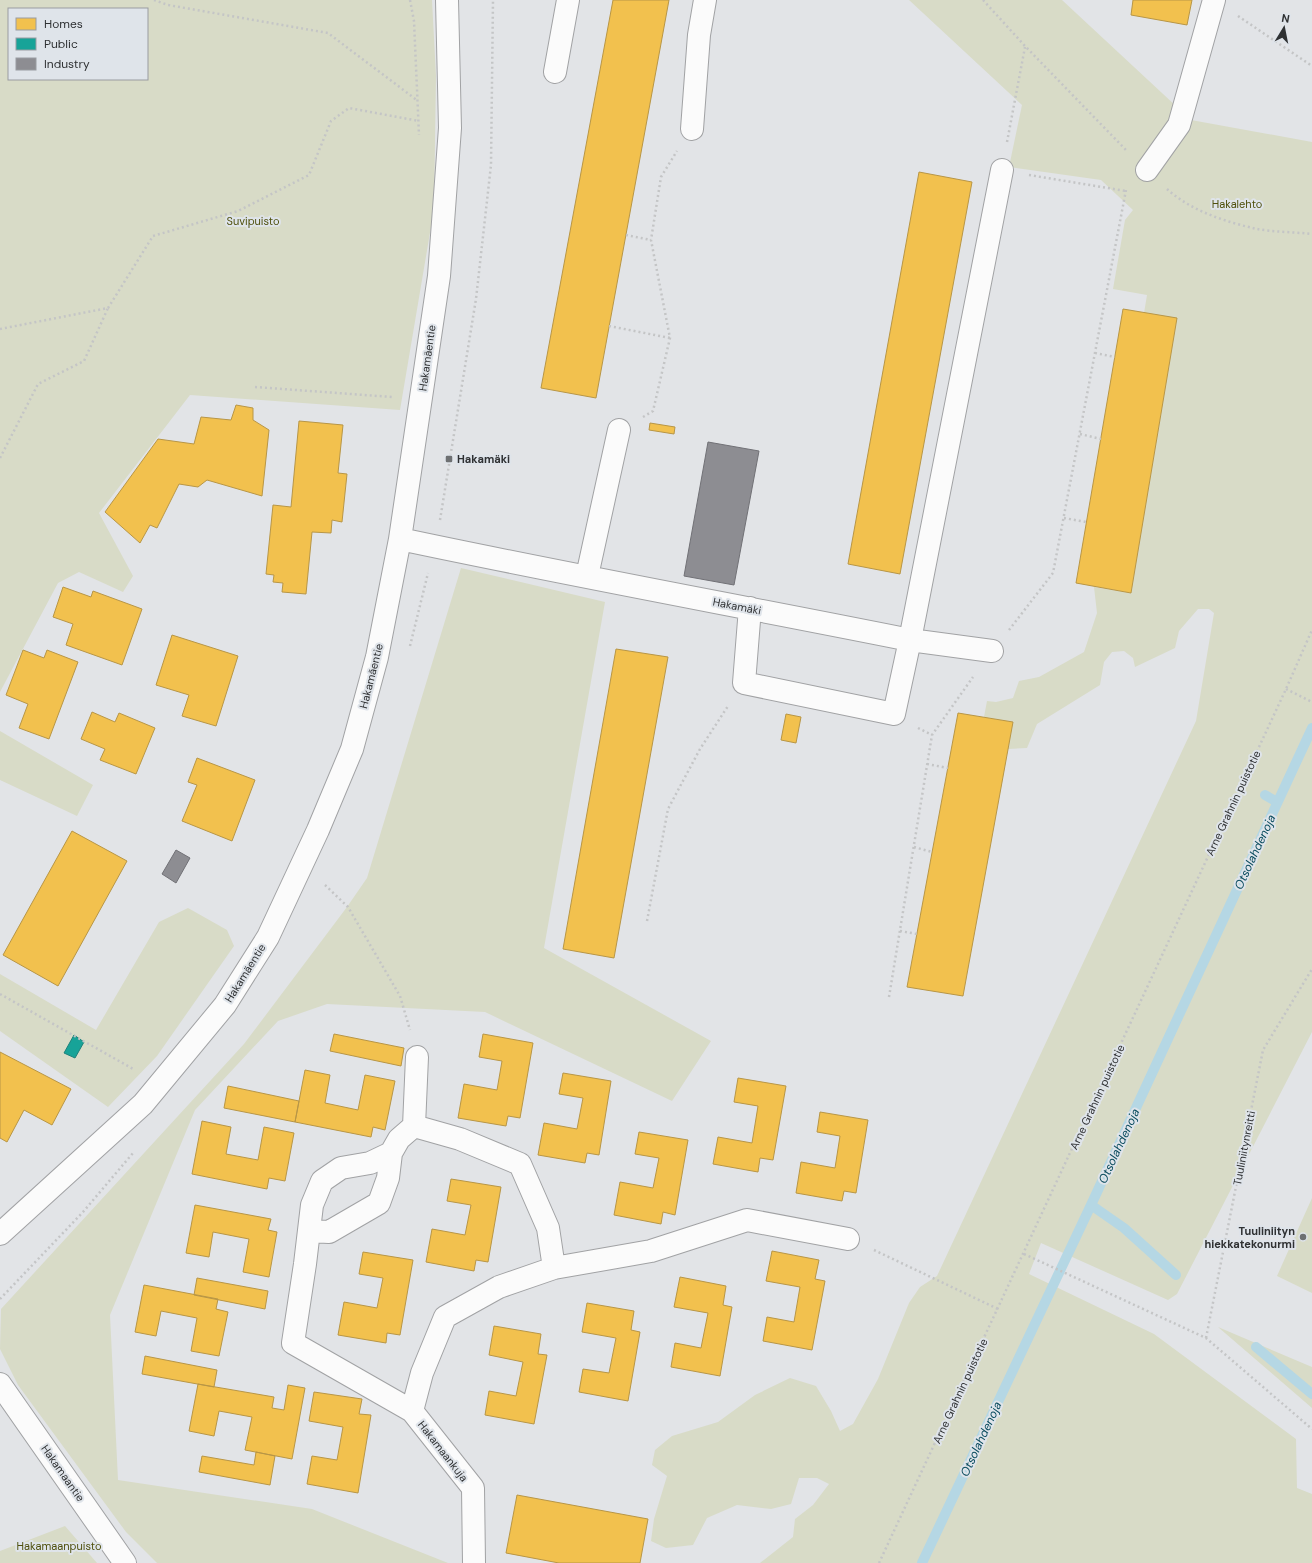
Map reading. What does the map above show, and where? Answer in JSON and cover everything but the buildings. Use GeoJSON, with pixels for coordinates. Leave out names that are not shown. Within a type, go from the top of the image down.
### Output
{"type":"FeatureCollection","features":[{"type":"Feature","properties":{"kind":"street","name":"Hakamäentie"},"geometry":{"type":"LineString","coordinates":[[0,1234],[143,1104],[225,1005],[268,936],[318,830],[352,749],[377,657],[400,539],[439,276],[450,128],[447,0]]}},
{"type":"Feature","properties":{"kind":"street"},"geometry":{"type":"LineString","coordinates":[[555,72],[568,0]]}},
{"type":"Feature","properties":{"kind":"street"},"geometry":{"type":"LineString","coordinates":[[692,129],[699,35],[705,0]]}},
{"type":"Feature","properties":{"kind":"street"},"geometry":{"type":"LineString","coordinates":[[1147,170],[1179,125],[1214,0]]}},
{"type":"Feature","properties":{"kind":"street"},"geometry":{"type":"LineString","coordinates":[[750,608],[744,682],[894,714],[910,640],[1002,170]]}},
{"type":"Feature","properties":{"kind":"street"},"geometry":{"type":"LineString","coordinates":[[587,576],[618,430]]}},
{"type":"Feature","properties":{"kind":"street","name":"Hakamäki"},"geometry":{"type":"LineString","coordinates":[[400,539],[910,640],[992,652]]}},
{"type":"Feature","properties":{"kind":"street"},"geometry":{"type":"LineString","coordinates":[[309,1231],[329,1232],[379,1203],[388,1178],[392,1153],[399,1139],[414,1126],[417,1057]]}},
{"type":"Feature","properties":{"kind":"street"},"geometry":{"type":"LineString","coordinates":[[414,1126],[460,1139],[520,1164],[548,1228],[554,1268]]}},
{"type":"Feature","properties":{"kind":"street"},"geometry":{"type":"LineString","coordinates":[[392,1153],[370,1163],[341,1168],[322,1181],[312,1205],[293,1343],[412,1411],[422,1373],[445,1317],[499,1287],[554,1268],[651,1251],[747,1220],[848,1238]]}},
{"type":"Feature","properties":{"kind":"street","name":"Hakamaantie"},"geometry":{"type":"LineString","coordinates":[[0,1384],[125,1563]]}},
{"type":"Feature","properties":{"kind":"street","name":"Hakamaankuja"},"geometry":{"type":"LineString","coordinates":[[412,1411],[473,1488],[474,1563]]}},
{"type":"Feature","properties":{"kind":"path"},"geometry":{"type":"LineString","coordinates":[[154,0],[168,5],[328,33],[418,102]]}},
{"type":"Feature","properties":{"kind":"path"},"geometry":{"type":"LineString","coordinates":[[410,0],[414,21],[419,137]]}},
{"type":"Feature","properties":{"kind":"path"},"geometry":{"type":"LineString","coordinates":[[1234,13],[1312,66]]}},
{"type":"Feature","properties":{"kind":"path"},"geometry":{"type":"LineString","coordinates":[[1025,46],[1002,170],[1126,192]]}},
{"type":"Feature","properties":{"kind":"path"},"geometry":{"type":"LineString","coordinates":[[0,458],[38,384],[84,362],[108,308],[153,236],[238,211],[309,175],[331,121],[349,108],[419,121]]}},
{"type":"Feature","properties":{"kind":"path"},"geometry":{"type":"LineString","coordinates":[[618,430],[653,411],[670,338],[651,240],[661,177],[692,129]]}},
{"type":"Feature","properties":{"kind":"path"},"geometry":{"type":"LineString","coordinates":[[889,997],[932,735],[992,652],[1053,573],[1127,185]]}},
{"type":"Feature","properties":{"kind":"path"},"geometry":{"type":"LineString","coordinates":[[626,235],[651,240]]}},
{"type":"Feature","properties":{"kind":"path"},"geometry":{"type":"LineString","coordinates":[[0,329],[108,308]]}},
{"type":"Feature","properties":{"kind":"path"},"geometry":{"type":"LineString","coordinates":[[609,326],[670,338]]}},
{"type":"Feature","properties":{"kind":"path"},"geometry":{"type":"LineString","coordinates":[[1095,353],[1115,357]]}},
{"type":"Feature","properties":{"kind":"path"},"geometry":{"type":"LineString","coordinates":[[255,387],[392,397],[394,404]]}},
{"type":"Feature","properties":{"kind":"path"},"geometry":{"type":"LineString","coordinates":[[1080,434],[1101,439]]}},
{"type":"Feature","properties":{"kind":"path"},"geometry":{"type":"LineString","coordinates":[[1064,518],[1086,522]]}},
{"type":"Feature","properties":{"kind":"path","name":"Arne Grahnin puistotie"},"geometry":{"type":"LineString","coordinates":[[879,1563],[1024,1254],[1312,630]]}},
{"type":"Feature","properties":{"kind":"path"},"geometry":{"type":"LineString","coordinates":[[647,921],[668,809],[700,749],[744,682]]}},
{"type":"Feature","properties":{"kind":"path"},"geometry":{"type":"LineString","coordinates":[[1286,689],[1312,702]]}},
{"type":"Feature","properties":{"kind":"path"},"geometry":{"type":"LineString","coordinates":[[927,764],[948,768]]}},
{"type":"Feature","properties":{"kind":"path"},"geometry":{"type":"LineString","coordinates":[[914,847],[932,852]]}},
{"type":"Feature","properties":{"kind":"path"},"geometry":{"type":"LineString","coordinates":[[325,886],[348,907],[400,996],[417,1057]]}},
{"type":"Feature","properties":{"kind":"path"},"geometry":{"type":"LineString","coordinates":[[900,931],[917,934]]}},
{"type":"Feature","properties":{"kind":"path","name":"Tuuliniitynreitti"},"geometry":{"type":"LineString","coordinates":[[1206,1338],[1263,1050],[1312,969]]}},
{"type":"Feature","properties":{"kind":"path"},"geometry":{"type":"LineString","coordinates":[[0,994],[160,1084]]}},
{"type":"Feature","properties":{"kind":"path"},"geometry":{"type":"LineString","coordinates":[[848,1238],[998,1309]]}},
{"type":"Feature","properties":{"kind":"path"},"geometry":{"type":"LineString","coordinates":[[1024,1254],[1206,1338],[1312,1429]]}},
{"type":"Feature","properties":{"kind":"green space","name":"Suvipuisto"},"geometry":{"type":"Polygon","coordinates":[[[0,0],[432,0],[436,76],[434,209],[400,410],[190,395],[99,513],[133,576],[123,592],[79,572],[58,583],[0,692],[0,0]]]}},
{"type":"Feature","properties":{"kind":"green space","name":"Hakalehto"},"geometry":{"type":"Polygon","coordinates":[[[909,0],[1062,0],[1191,120],[1312,142],[1312,1032],[1177,1294],[1168,1300],[1041,1243],[1029,1274],[1154,1334],[1296,1439],[1297,1488],[1312,1494],[1312,1563],[760,1563],[793,1537],[795,1519],[813,1505],[829,1484],[817,1478],[799,1478],[791,1504],[771,1509],[737,1505],[707,1518],[693,1545],[666,1548],[651,1541],[654,1519],[667,1476],[652,1465],[655,1450],[672,1436],[718,1422],[755,1395],[790,1378],[816,1386],[831,1411],[840,1431],[853,1424],[878,1379],[909,1303],[920,1287],[937,1276],[1196,721],[1214,613],[1209,609],[1198,609],[1179,631],[1175,648],[1135,667],[1133,658],[1124,651],[1112,652],[1104,662],[1100,685],[1037,724],[1027,748],[1008,749],[1013,722],[984,717],[987,701],[996,702],[1013,698],[1019,681],[1039,677],[1084,652],[1097,613],[1094,587],[1131,593],[1177,319],[1144,313],[1147,295],[1113,289],[1125,220],[1133,210],[1101,180],[1009,167],[1022,105],[909,0]]]}},
{"type":"Feature","properties":{"kind":"green space"},"geometry":{"type":"Polygon","coordinates":[[[461,568],[605,602],[544,948],[711,1041],[672,1101],[485,1012],[327,1004],[278,1021],[195,1110],[110,1315],[118,1480],[312,1509],[448,1563],[157,1563],[126,1532],[18,1385],[0,1349],[1,1309],[244,1044],[367,878],[461,568]]]}},
{"type":"Feature","properties":{"kind":"green space"},"geometry":{"type":"Polygon","coordinates":[[[0,731],[93,785],[77,816],[0,780],[0,731]]]}},
{"type":"Feature","properties":{"kind":"green space"},"geometry":{"type":"Polygon","coordinates":[[[188,908],[227,930],[234,946],[157,1056],[108,1107],[0,1031],[0,974],[96,1030],[159,922],[188,908]]]}},
{"type":"Feature","properties":{"kind":"green space","name":"Tuuliniityn hiekkatekonurmi"},"geometry":{"type":"Polygon","coordinates":[[[1312,1198],[1312,1293],[1277,1276],[1312,1198]]]}},
{"type":"Feature","properties":{"kind":"green space"},"geometry":{"type":"Polygon","coordinates":[[[1218,1327],[1312,1367],[1312,1408],[1218,1327]]]}},
{"type":"Feature","properties":{"kind":"green space","name":"Hakamaanpuisto"},"geometry":{"type":"Polygon","coordinates":[[[65,1526],[97,1563],[0,1563],[0,1551],[65,1526]]]}},
{"type":"Feature","properties":{"kind":"waterway","name":"Otsolahdenoja"},"geometry":{"type":"LineString","coordinates":[[922,1563],[1091,1205],[1312,728]]}},
{"type":"Feature","properties":{"kind":"waterway"},"geometry":{"type":"LineString","coordinates":[[1265,795],[1277,802]]}},
{"type":"Feature","properties":{"kind":"waterway"},"geometry":{"type":"LineString","coordinates":[[1091,1205],[1124,1228],[1176,1275]]}},
{"type":"Feature","properties":{"kind":"waterway"},"geometry":{"type":"LineString","coordinates":[[1256,1347],[1312,1394]]}},
{"type":"Feature","properties":{"kind":"place","name":"Hakamäki"},"geometry":{"type":"Point","coordinates":[449,459]}},
{"type":"Feature","properties":{"kind":"place","name":"Tuuliniityn hiekkatekonurmi"},"geometry":{"type":"Point","coordinates":[1303,1237]}}]}
